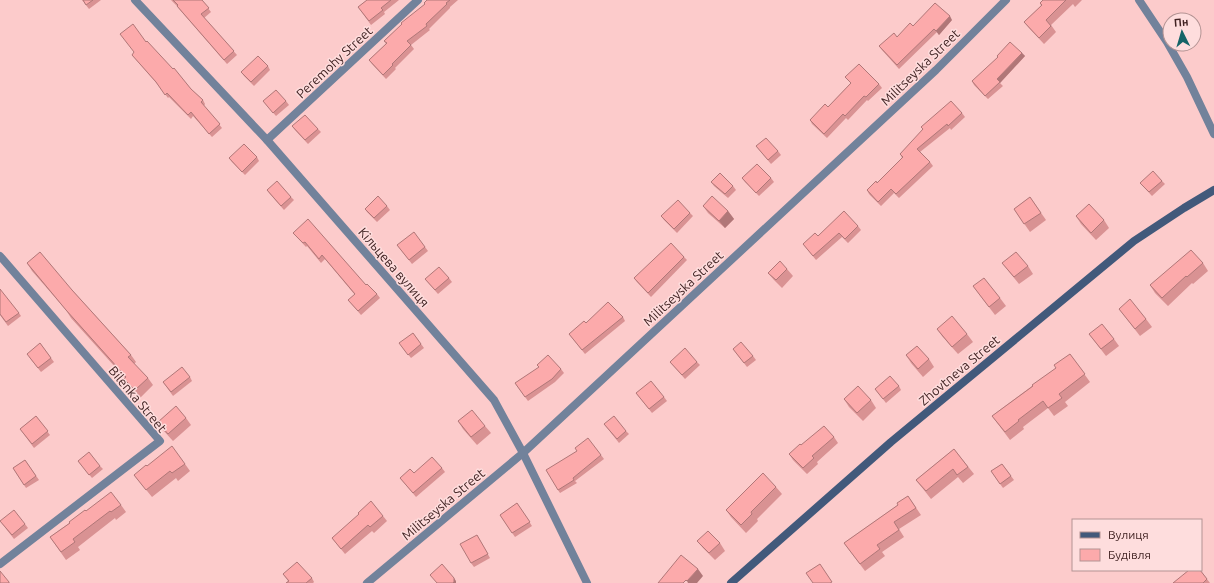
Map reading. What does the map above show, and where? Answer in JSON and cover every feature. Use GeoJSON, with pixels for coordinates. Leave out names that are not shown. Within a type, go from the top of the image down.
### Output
{"type":"FeatureCollection","features":[{"type":"Feature","properties":{"kind":"main road","name":"Zhovtneva Street"},"geometry":{"type":"LineString","coordinates":[[731,583],[891,442],[1134,241],[1214,190]]}},
{"type":"Feature","properties":{"kind":"street","name":"Кільцева вулиця"},"geometry":{"type":"LineString","coordinates":[[135,0],[267,140],[494,400],[522,453],[586,583]]}},
{"type":"Feature","properties":{"kind":"street","name":"Peremohy Street"},"geometry":{"type":"LineString","coordinates":[[267,140],[418,0]]}},
{"type":"Feature","properties":{"kind":"street","name":"Militseyska Street"},"geometry":{"type":"LineString","coordinates":[[367,583],[522,453],[936,70],[1006,0]]}},
{"type":"Feature","properties":{"kind":"street"},"geometry":{"type":"LineString","coordinates":[[1139,0],[1167,42],[1187,77],[1214,134]]}},
{"type":"Feature","properties":{"kind":"street","name":"Bilenka Street"},"geometry":{"type":"LineString","coordinates":[[0,256],[160,441],[0,564]]}},
{"type":"Feature","properties":{"kind":"building"},"geometry":{"type":"Polygon","coordinates":[[[83,0],[93,0],[86,5],[83,0]]]}},
{"type":"Feature","properties":{"kind":"building"},"geometry":{"type":"Polygon","coordinates":[[[173,0],[202,0],[209,8],[201,14],[234,51],[224,60],[173,0]]]}},
{"type":"Feature","properties":{"kind":"building"},"geometry":{"type":"Polygon","coordinates":[[[367,0],[391,0],[381,8],[383,10],[369,21],[358,7],[367,0]]]}},
{"type":"Feature","properties":{"kind":"building"},"geometry":{"type":"Polygon","coordinates":[[[427,0],[450,0],[426,24],[427,26],[407,41],[411,45],[383,75],[369,60],[387,43],[384,41],[402,24],[401,23],[425,4],[424,3],[427,0]]]}},
{"type":"Feature","properties":{"kind":"building"},"geometry":{"type":"Polygon","coordinates":[[[1043,0],[1066,0],[1046,20],[1051,26],[1039,38],[1024,22],[1042,5],[1040,3],[1043,0]]]}},
{"type":"Feature","properties":{"kind":"building"},"geometry":{"type":"Polygon","coordinates":[[[935,3],[950,16],[936,31],[934,29],[897,65],[879,46],[894,33],[897,37],[910,23],[913,26],[935,3]]]}},
{"type":"Feature","properties":{"kind":"building"},"geometry":{"type":"Polygon","coordinates":[[[133,24],[146,42],[147,41],[173,69],[174,68],[191,89],[203,100],[201,102],[220,124],[209,134],[191,112],[188,115],[167,93],[165,95],[156,82],[132,55],[134,52],[120,34],[133,24]]]}},
{"type":"Feature","properties":{"kind":"building"},"geometry":{"type":"Polygon","coordinates":[[[1010,42],[1022,53],[997,79],[1000,82],[985,96],[972,81],[998,57],[997,56],[1010,42]]]}},
{"type":"Feature","properties":{"kind":"building"},"geometry":{"type":"Polygon","coordinates":[[[258,56],[268,66],[251,82],[241,72],[258,56]]]}},
{"type":"Feature","properties":{"kind":"building"},"geometry":{"type":"Polygon","coordinates":[[[859,64],[879,84],[866,97],[864,96],[845,116],[843,114],[824,134],[810,120],[825,104],[828,107],[851,83],[845,77],[859,64]]]}},
{"type":"Feature","properties":{"kind":"building"},"geometry":{"type":"Polygon","coordinates":[[[276,90],[286,101],[273,113],[263,101],[276,90]]]}},
{"type":"Feature","properties":{"kind":"building"},"geometry":{"type":"Polygon","coordinates":[[[951,101],[962,113],[948,126],[947,124],[917,149],[930,162],[896,194],[891,189],[878,202],[867,190],[876,181],[877,183],[903,157],[900,154],[923,129],[921,127],[951,101]]]}},
{"type":"Feature","properties":{"kind":"building"},"geometry":{"type":"Polygon","coordinates":[[[305,115],[318,129],[305,140],[292,126],[305,115]]]}},
{"type":"Feature","properties":{"kind":"building"},"geometry":{"type":"Polygon","coordinates":[[[766,138],[778,151],[768,160],[756,146],[766,138]]]}},
{"type":"Feature","properties":{"kind":"building"},"geometry":{"type":"Polygon","coordinates":[[[244,144],[257,157],[242,172],[229,158],[244,144]]]}},
{"type":"Feature","properties":{"kind":"building"},"geometry":{"type":"Polygon","coordinates":[[[757,164],[771,178],[756,193],[742,178],[757,164]]]}},
{"type":"Feature","properties":{"kind":"building"},"geometry":{"type":"Polygon","coordinates":[[[1153,171],[1162,181],[1149,192],[1140,183],[1153,171]]]}},
{"type":"Feature","properties":{"kind":"building"},"geometry":{"type":"Polygon","coordinates":[[[720,173],[733,186],[725,194],[711,182],[720,173]]]}},
{"type":"Feature","properties":{"kind":"building"},"geometry":{"type":"Polygon","coordinates":[[[277,181],[291,197],[281,206],[267,190],[277,181]]]}},
{"type":"Feature","properties":{"kind":"building"},"geometry":{"type":"Polygon","coordinates":[[[378,196],[387,206],[374,218],[365,209],[378,196]]]}},
{"type":"Feature","properties":{"kind":"building"},"geometry":{"type":"Polygon","coordinates":[[[712,196],[728,211],[719,221],[703,206],[712,196]]]}},
{"type":"Feature","properties":{"kind":"building"},"geometry":{"type":"Polygon","coordinates":[[[1030,197],[1041,213],[1024,224],[1014,209],[1030,197]]]}},
{"type":"Feature","properties":{"kind":"building"},"geometry":{"type":"Polygon","coordinates":[[[678,200],[690,213],[674,229],[661,216],[678,200]]]}},
{"type":"Feature","properties":{"kind":"building"},"geometry":{"type":"Polygon","coordinates":[[[1089,204],[1104,220],[1091,233],[1076,216],[1089,204]]]}},
{"type":"Feature","properties":{"kind":"building"},"geometry":{"type":"Polygon","coordinates":[[[844,211],[858,226],[845,239],[839,233],[813,256],[803,244],[815,233],[818,236],[844,211]]]}},
{"type":"Feature","properties":{"kind":"building"},"geometry":{"type":"Polygon","coordinates":[[[308,219],[366,285],[367,284],[377,294],[358,311],[348,300],[355,294],[322,255],[319,259],[305,242],[303,243],[293,233],[308,219]]]}},
{"type":"Feature","properties":{"kind":"building"},"geometry":{"type":"Polygon","coordinates":[[[414,232],[425,247],[409,260],[397,245],[414,232]]]}},
{"type":"Feature","properties":{"kind":"building"},"geometry":{"type":"Polygon","coordinates":[[[671,243],[684,257],[648,293],[634,278],[671,243]]]}},
{"type":"Feature","properties":{"kind":"building"},"geometry":{"type":"Polygon","coordinates":[[[1191,250],[1203,263],[1162,298],[1150,285],[1191,250]]]}},
{"type":"Feature","properties":{"kind":"building"},"geometry":{"type":"Polygon","coordinates":[[[40,252],[131,355],[128,357],[148,378],[135,390],[124,379],[126,377],[66,310],[27,263],[40,252]]]}},
{"type":"Feature","properties":{"kind":"building"},"geometry":{"type":"Polygon","coordinates":[[[1016,252],[1028,266],[1014,277],[1002,263],[1016,252]]]}},
{"type":"Feature","properties":{"kind":"building"},"geometry":{"type":"Polygon","coordinates":[[[780,261],[787,269],[776,280],[768,273],[780,261]]]}},
{"type":"Feature","properties":{"kind":"building"},"geometry":{"type":"Polygon","coordinates":[[[439,267],[449,278],[435,290],[425,279],[439,267]]]}},
{"type":"Feature","properties":{"kind":"building"},"geometry":{"type":"Polygon","coordinates":[[[984,278],[1000,298],[989,307],[973,286],[984,278]]]}},
{"type":"Feature","properties":{"kind":"building"},"geometry":{"type":"Polygon","coordinates":[[[0,289],[19,313],[6,322],[0,314],[0,289]]]}},
{"type":"Feature","properties":{"kind":"building"},"geometry":{"type":"Polygon","coordinates":[[[1130,299],[1146,319],[1135,329],[1119,309],[1130,299]]]}},
{"type":"Feature","properties":{"kind":"building"},"geometry":{"type":"Polygon","coordinates":[[[608,302],[623,317],[582,350],[569,334],[584,321],[586,323],[608,302]]]}},
{"type":"Feature","properties":{"kind":"building"},"geometry":{"type":"Polygon","coordinates":[[[952,316],[967,334],[952,347],[937,329],[952,316]]]}},
{"type":"Feature","properties":{"kind":"building"},"geometry":{"type":"Polygon","coordinates":[[[1102,324],[1114,339],[1101,349],[1089,334],[1102,324]]]}},
{"type":"Feature","properties":{"kind":"building"},"geometry":{"type":"Polygon","coordinates":[[[413,333],[421,344],[408,355],[399,343],[413,333]]]}},
{"type":"Feature","properties":{"kind":"building"},"geometry":{"type":"Polygon","coordinates":[[[741,342],[753,356],[744,363],[733,349],[741,342]]]}},
{"type":"Feature","properties":{"kind":"building"},"geometry":{"type":"Polygon","coordinates":[[[40,343],[51,358],[38,368],[27,354],[40,343]]]}},
{"type":"Feature","properties":{"kind":"building"},"geometry":{"type":"Polygon","coordinates":[[[917,346],[929,359],[918,369],[906,355],[917,346]]]}},
{"type":"Feature","properties":{"kind":"building"},"geometry":{"type":"Polygon","coordinates":[[[685,348],[697,362],[682,375],[670,362],[685,348]]]}},
{"type":"Feature","properties":{"kind":"building"},"geometry":{"type":"Polygon","coordinates":[[[1070,354],[1085,374],[1059,394],[1062,398],[1048,408],[1043,401],[1005,432],[992,416],[1056,368],[1054,365],[1070,354]]]}},
{"type":"Feature","properties":{"kind":"building"},"geometry":{"type":"Polygon","coordinates":[[[548,355],[561,369],[552,379],[525,397],[515,383],[539,367],[537,365],[548,355]]]}},
{"type":"Feature","properties":{"kind":"building"},"geometry":{"type":"Polygon","coordinates":[[[182,367],[190,377],[171,392],[163,382],[182,367]]]}},
{"type":"Feature","properties":{"kind":"building"},"geometry":{"type":"Polygon","coordinates":[[[890,376],[899,386],[883,399],[875,389],[890,376]]]}},
{"type":"Feature","properties":{"kind":"building"},"geometry":{"type":"Polygon","coordinates":[[[651,381],[664,397],[649,409],[636,393],[651,381]]]}},
{"type":"Feature","properties":{"kind":"building"},"geometry":{"type":"Polygon","coordinates":[[[858,386],[871,400],[857,413],[844,399],[858,386]]]}},
{"type":"Feature","properties":{"kind":"building"},"geometry":{"type":"Polygon","coordinates":[[[176,406],[186,418],[168,434],[158,422],[176,406]]]}},
{"type":"Feature","properties":{"kind":"building"},"geometry":{"type":"Polygon","coordinates":[[[472,410],[485,426],[471,437],[458,421],[472,410]]]}},
{"type":"Feature","properties":{"kind":"building"},"geometry":{"type":"Polygon","coordinates":[[[36,416],[48,431],[32,444],[20,429],[36,416]]]}},
{"type":"Feature","properties":{"kind":"building"},"geometry":{"type":"Polygon","coordinates":[[[614,416],[626,431],[617,439],[604,424],[614,416]]]}},
{"type":"Feature","properties":{"kind":"building"},"geometry":{"type":"Polygon","coordinates":[[[824,426],[834,437],[812,456],[814,458],[803,468],[789,454],[824,426]]]}},
{"type":"Feature","properties":{"kind":"building"},"geometry":{"type":"Polygon","coordinates":[[[588,438],[601,455],[573,478],[574,480],[558,490],[546,470],[577,451],[575,448],[588,438]]]}},
{"type":"Feature","properties":{"kind":"building"},"geometry":{"type":"Polygon","coordinates":[[[172,446],[185,464],[172,473],[170,471],[146,490],[134,475],[172,446]]]}},
{"type":"Feature","properties":{"kind":"building"},"geometry":{"type":"Polygon","coordinates":[[[954,449],[968,467],[957,475],[953,469],[926,491],[916,480],[954,449]]]}},
{"type":"Feature","properties":{"kind":"building"},"geometry":{"type":"Polygon","coordinates":[[[89,452],[100,466],[89,475],[78,461],[89,452]]]}},
{"type":"Feature","properties":{"kind":"building"},"geometry":{"type":"Polygon","coordinates":[[[432,457],[442,468],[413,493],[400,478],[410,469],[414,473],[432,457]]]}},
{"type":"Feature","properties":{"kind":"building"},"geometry":{"type":"Polygon","coordinates":[[[25,460],[36,476],[24,485],[13,468],[25,460]]]}},
{"type":"Feature","properties":{"kind":"building"},"geometry":{"type":"Polygon","coordinates":[[[1002,464],[1011,476],[1000,484],[991,471],[1002,464]]]}},
{"type":"Feature","properties":{"kind":"building"},"geometry":{"type":"Polygon","coordinates":[[[763,473],[776,487],[751,512],[752,514],[741,525],[726,510],[763,473]]]}},
{"type":"Feature","properties":{"kind":"building"},"geometry":{"type":"Polygon","coordinates":[[[111,492],[121,505],[111,512],[110,511],[73,539],[75,542],[61,552],[50,537],[111,492]]]}},
{"type":"Feature","properties":{"kind":"building"},"geometry":{"type":"Polygon","coordinates":[[[908,496],[916,508],[894,522],[899,530],[877,545],[880,549],[860,564],[844,543],[898,505],[897,503],[908,496]]]}},
{"type":"Feature","properties":{"kind":"building"},"geometry":{"type":"Polygon","coordinates":[[[371,501],[383,516],[370,527],[368,525],[341,549],[332,538],[371,501]]]}},
{"type":"Feature","properties":{"kind":"building"},"geometry":{"type":"Polygon","coordinates":[[[517,503],[530,522],[512,533],[500,515],[517,503]]]}},
{"type":"Feature","properties":{"kind":"building"},"geometry":{"type":"Polygon","coordinates":[[[14,510],[25,524],[12,535],[0,521],[14,510]]]}},
{"type":"Feature","properties":{"kind":"building"},"geometry":{"type":"Polygon","coordinates":[[[708,531],[720,543],[709,553],[697,541],[708,531]]]}},
{"type":"Feature","properties":{"kind":"building"},"geometry":{"type":"Polygon","coordinates":[[[477,535],[488,554],[471,563],[460,544],[477,535]]]}},
{"type":"Feature","properties":{"kind":"building"},"geometry":{"type":"Polygon","coordinates":[[[681,555],[698,569],[687,581],[686,580],[683,583],[658,583],[681,555]]]}},
{"type":"Feature","properties":{"kind":"building"},"geometry":{"type":"Polygon","coordinates":[[[297,562],[312,578],[306,583],[286,583],[289,581],[283,574],[297,562]]]}},
{"type":"Feature","properties":{"kind":"building"},"geometry":{"type":"Polygon","coordinates":[[[442,564],[454,578],[453,583],[437,583],[430,575],[442,564]]]}},
{"type":"Feature","properties":{"kind":"building"},"geometry":{"type":"Polygon","coordinates":[[[820,564],[832,582],[813,583],[806,573],[820,564]]]}},
{"type":"Feature","properties":{"kind":"building"},"geometry":{"type":"Polygon","coordinates":[[[0,571],[9,582],[9,583],[0,583],[0,571]]]}},
{"type":"Feature","properties":{"kind":"building"},"geometry":{"type":"Polygon","coordinates":[[[1188,571],[1201,571],[1207,579],[1203,583],[1173,583],[1188,571]]]}}]}
